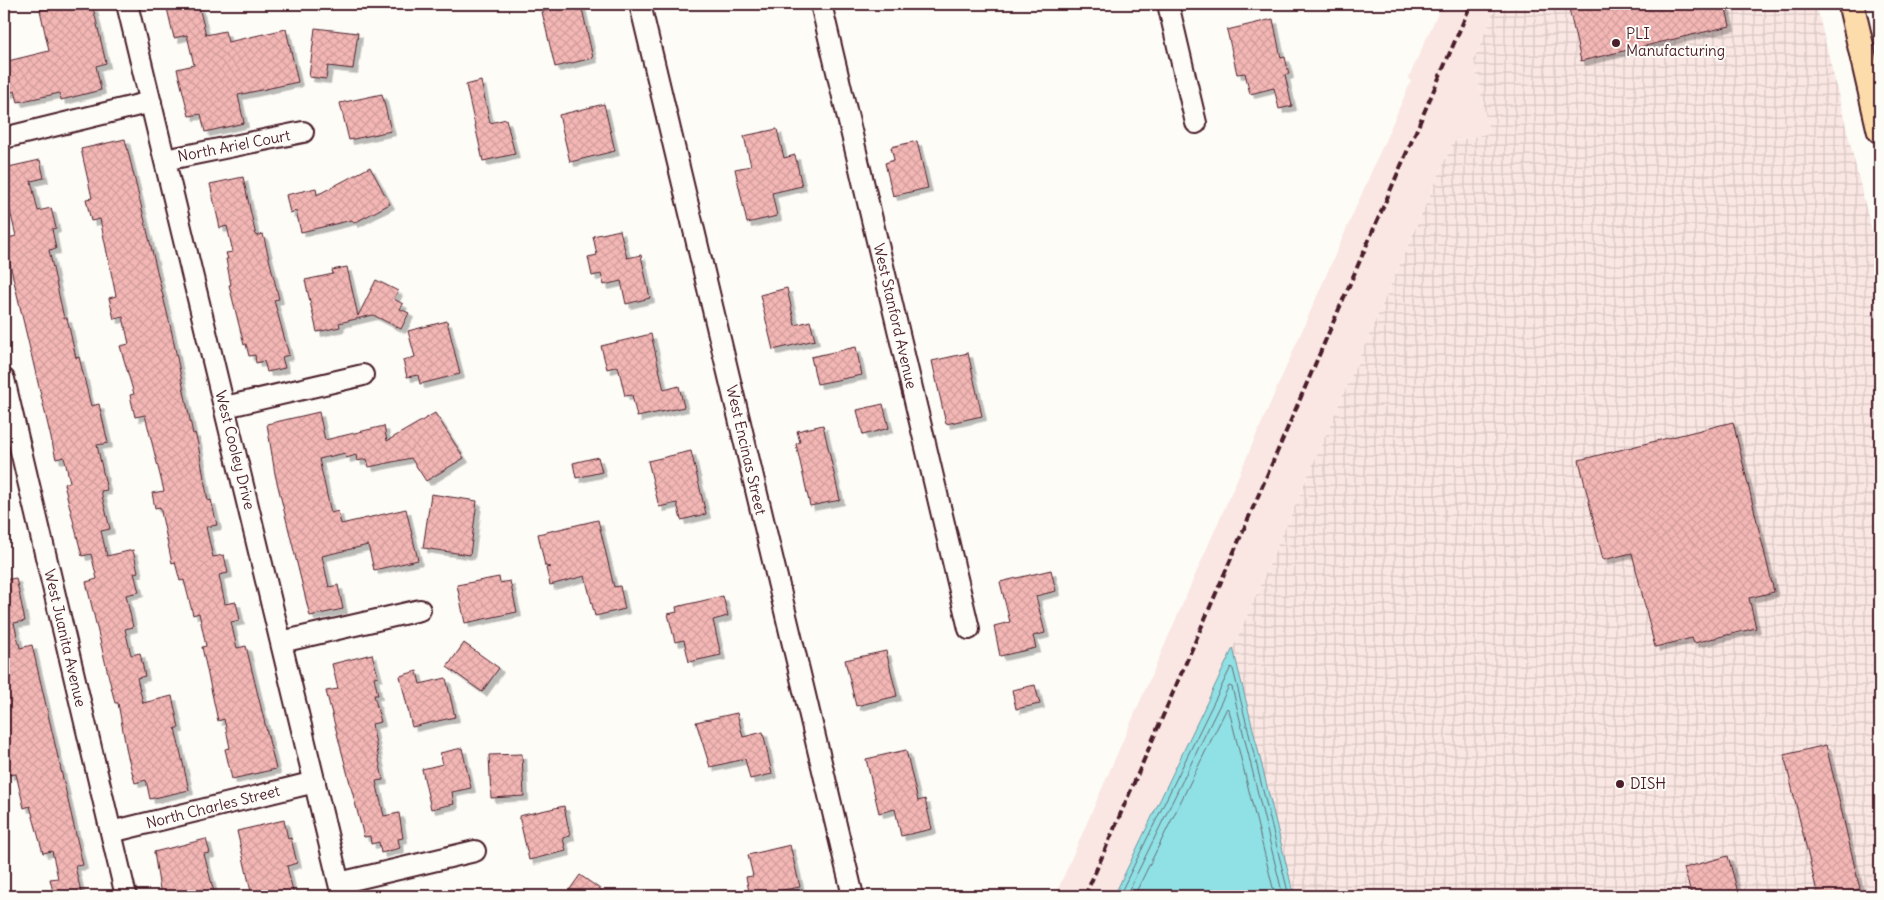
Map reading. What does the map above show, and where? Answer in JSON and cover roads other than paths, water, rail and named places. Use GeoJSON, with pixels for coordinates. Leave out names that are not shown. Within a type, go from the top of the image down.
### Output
{"type":"FeatureCollection","features":[{"type":"Feature","properties":{"kind":"main road"},"geometry":{"type":"LineString","coordinates":[[1851,4],[1880,130]]}},
{"type":"Feature","properties":{"kind":"street","name":"West Cooley Drive"},"geometry":{"type":"LineString","coordinates":[[127,4],[341,890]]}},
{"type":"Feature","properties":{"kind":"street","name":"West Encinas Street"},"geometry":{"type":"LineString","coordinates":[[640,4],[853,896]]}},
{"type":"Feature","properties":{"kind":"street","name":"West Stanford Avenue"},"geometry":{"type":"LineString","coordinates":[[821,4],[969,629]]}},
{"type":"Feature","properties":{"kind":"street"},"geometry":{"type":"LineString","coordinates":[[1168,4],[1196,123]]}},
{"type":"Feature","properties":{"kind":"street"},"geometry":{"type":"LineString","coordinates":[[4,138],[151,102]]}},
{"type":"Feature","properties":{"kind":"street","name":"North Ariel Court"},"geometry":{"type":"LineString","coordinates":[[165,160],[303,132]]}},
{"type":"Feature","properties":{"kind":"street"},"geometry":{"type":"LineString","coordinates":[[224,407],[362,375]]}},
{"type":"Feature","properties":{"kind":"street","name":"West Juanita Avenue"},"geometry":{"type":"LineString","coordinates":[[4,379],[126,896]]}},
{"type":"Feature","properties":{"kind":"street"},"geometry":{"type":"LineString","coordinates":[[281,642],[420,610]]}},
{"type":"Feature","properties":{"kind":"street","name":"North Charles Street"},"geometry":{"type":"LineString","coordinates":[[111,832],[315,782]]}},
{"type":"Feature","properties":{"kind":"street"},"geometry":{"type":"LineString","coordinates":[[341,890],[475,851]]}},
{"type":"Feature","properties":{"kind":"water"},"geometry":{"type":"Polygon","coordinates":[[[1233,648],[1294,896],[1114,896],[1233,648]]]}},
{"type":"Feature","properties":{"kind":"railway"},"geometry":{"type":"LineString","coordinates":[[1085,896],[1471,4]]}},
{"type":"Feature","properties":{"kind":"place","name":"PLI Manufacturing"},"geometry":{"type":"Point","coordinates":[1616,43]}},
{"type":"Feature","properties":{"kind":"place","name":"DISH"},"geometry":{"type":"Point","coordinates":[1620,784]}}]}
